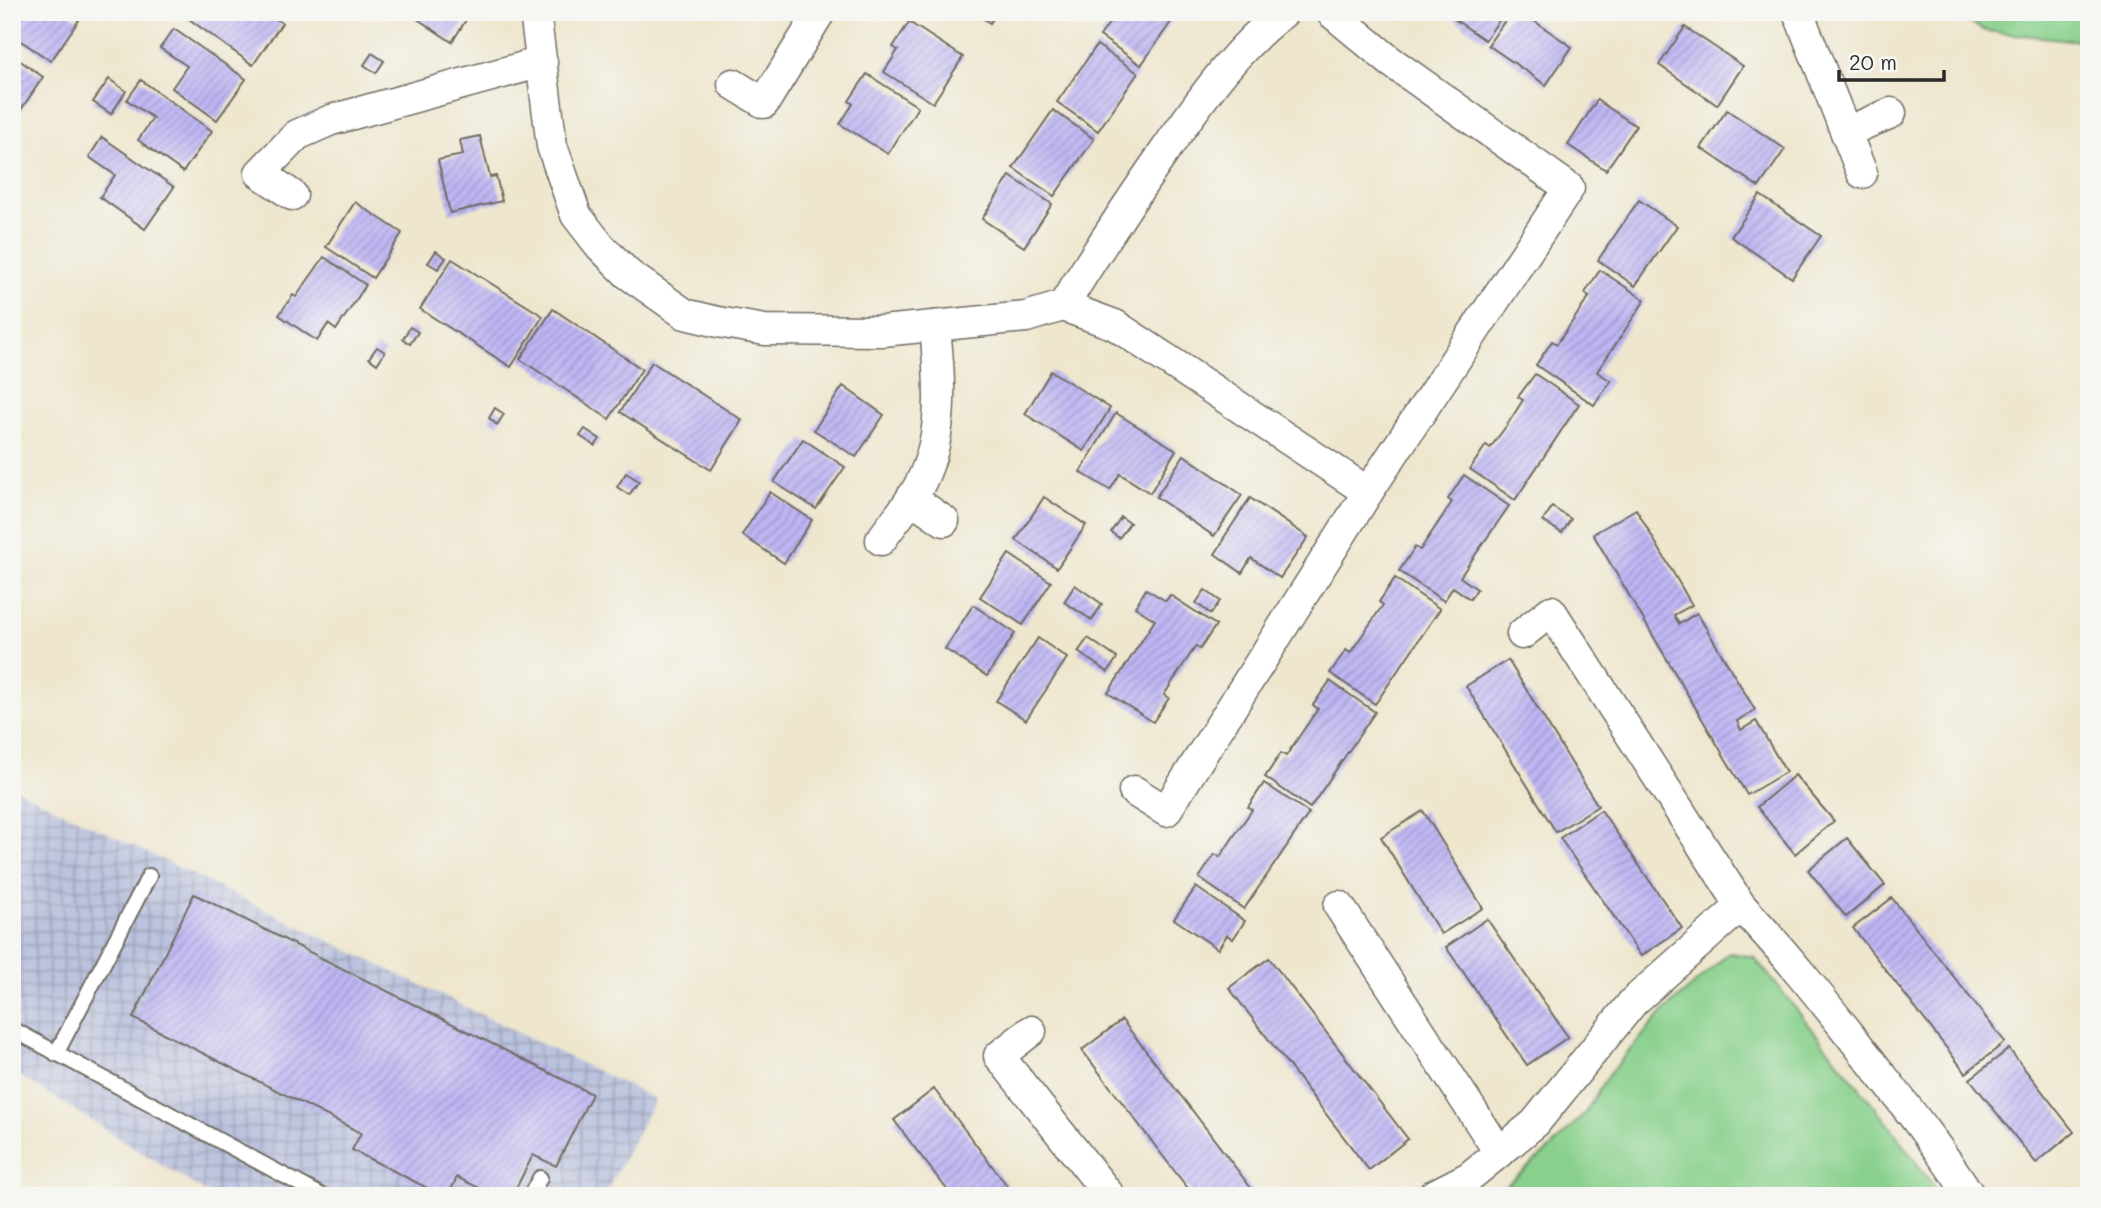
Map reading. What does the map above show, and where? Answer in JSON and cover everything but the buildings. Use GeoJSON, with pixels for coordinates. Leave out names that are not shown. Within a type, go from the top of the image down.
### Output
{"type":"FeatureCollection","features":[{"type":"Feature","properties":{"kind":"street"},"geometry":{"type":"LineString","coordinates":[[535,12],[552,146],[576,215],[600,246],[628,274],[685,314],[765,330],[882,331],[1026,317],[1063,306],[1115,325],[1367,492]]}},
{"type":"Feature","properties":{"kind":"street"},"geometry":{"type":"LineString","coordinates":[[733,84],[764,103],[820,12]]}},
{"type":"Feature","properties":{"kind":"street"},"geometry":{"type":"LineString","coordinates":[[1063,306],[1112,227],[1217,77],[1264,27],[1284,12]]}},
{"type":"Feature","properties":{"kind":"street"},"geometry":{"type":"LineString","coordinates":[[1134,790],[1166,811],[1367,492],[1569,188],[1390,61],[1331,12]]}},
{"type":"Feature","properties":{"kind":"street"},"geometry":{"type":"LineString","coordinates":[[1798,12],[1862,173]]}},
{"type":"Feature","properties":{"kind":"street"},"geometry":{"type":"LineString","coordinates":[[292,195],[260,173],[297,135],[331,120],[542,62]]}},
{"type":"Feature","properties":{"kind":"street"},"geometry":{"type":"LineString","coordinates":[[1846,132],[1891,113]]}},
{"type":"Feature","properties":{"kind":"street"},"geometry":{"type":"LineString","coordinates":[[881,540],[917,490],[936,444],[940,388],[935,326]]}},
{"type":"Feature","properties":{"kind":"street"},"geometry":{"type":"LineString","coordinates":[[911,498],[944,522]]}},
{"type":"Feature","properties":{"kind":"street"},"geometry":{"type":"LineString","coordinates":[[1522,634],[1551,611],[1741,906],[1764,930],[1849,1034],[1942,1153],[1970,1196]]}},
{"type":"Feature","properties":{"kind":"street"},"geometry":{"type":"LineString","coordinates":[[1339,906],[1499,1152]]}},
{"type":"Feature","properties":{"kind":"street"},"geometry":{"type":"LineString","coordinates":[[1432,1196],[1469,1177],[1535,1123],[1633,1002],[1741,906]]}},
{"type":"Feature","properties":{"kind":"street"},"geometry":{"type":"LineString","coordinates":[[1031,1031],[999,1056],[1110,1196]]}},
{"type":"Feature","properties":{"kind":"lane"},"geometry":{"type":"LineString","coordinates":[[56,1054],[149,876]]}},
{"type":"Feature","properties":{"kind":"lane"},"geometry":{"type":"LineString","coordinates":[[12,1029],[322,1196]]}},
{"type":"Feature","properties":{"kind":"lane"},"geometry":{"type":"LineString","coordinates":[[530,1196],[540,1178]]}},
{"type":"Feature","properties":{"kind":"shaded area"},"geometry":{"type":"Polygon","coordinates":[[[12,787],[655,1099],[604,1196],[212,1196],[12,1071],[12,787]]]}},
{"type":"Feature","properties":{"kind":"green space"},"geometry":{"type":"Polygon","coordinates":[[[1948,12],[2089,12],[2089,42],[1986,31],[1948,12]]]}},
{"type":"Feature","properties":{"kind":"green space"},"geometry":{"type":"Polygon","coordinates":[[[1729,953],[1754,957],[1888,1123],[1940,1196],[1493,1196],[1551,1148],[1585,1113],[1608,1075],[1663,1012],[1729,953]]]}}]}
